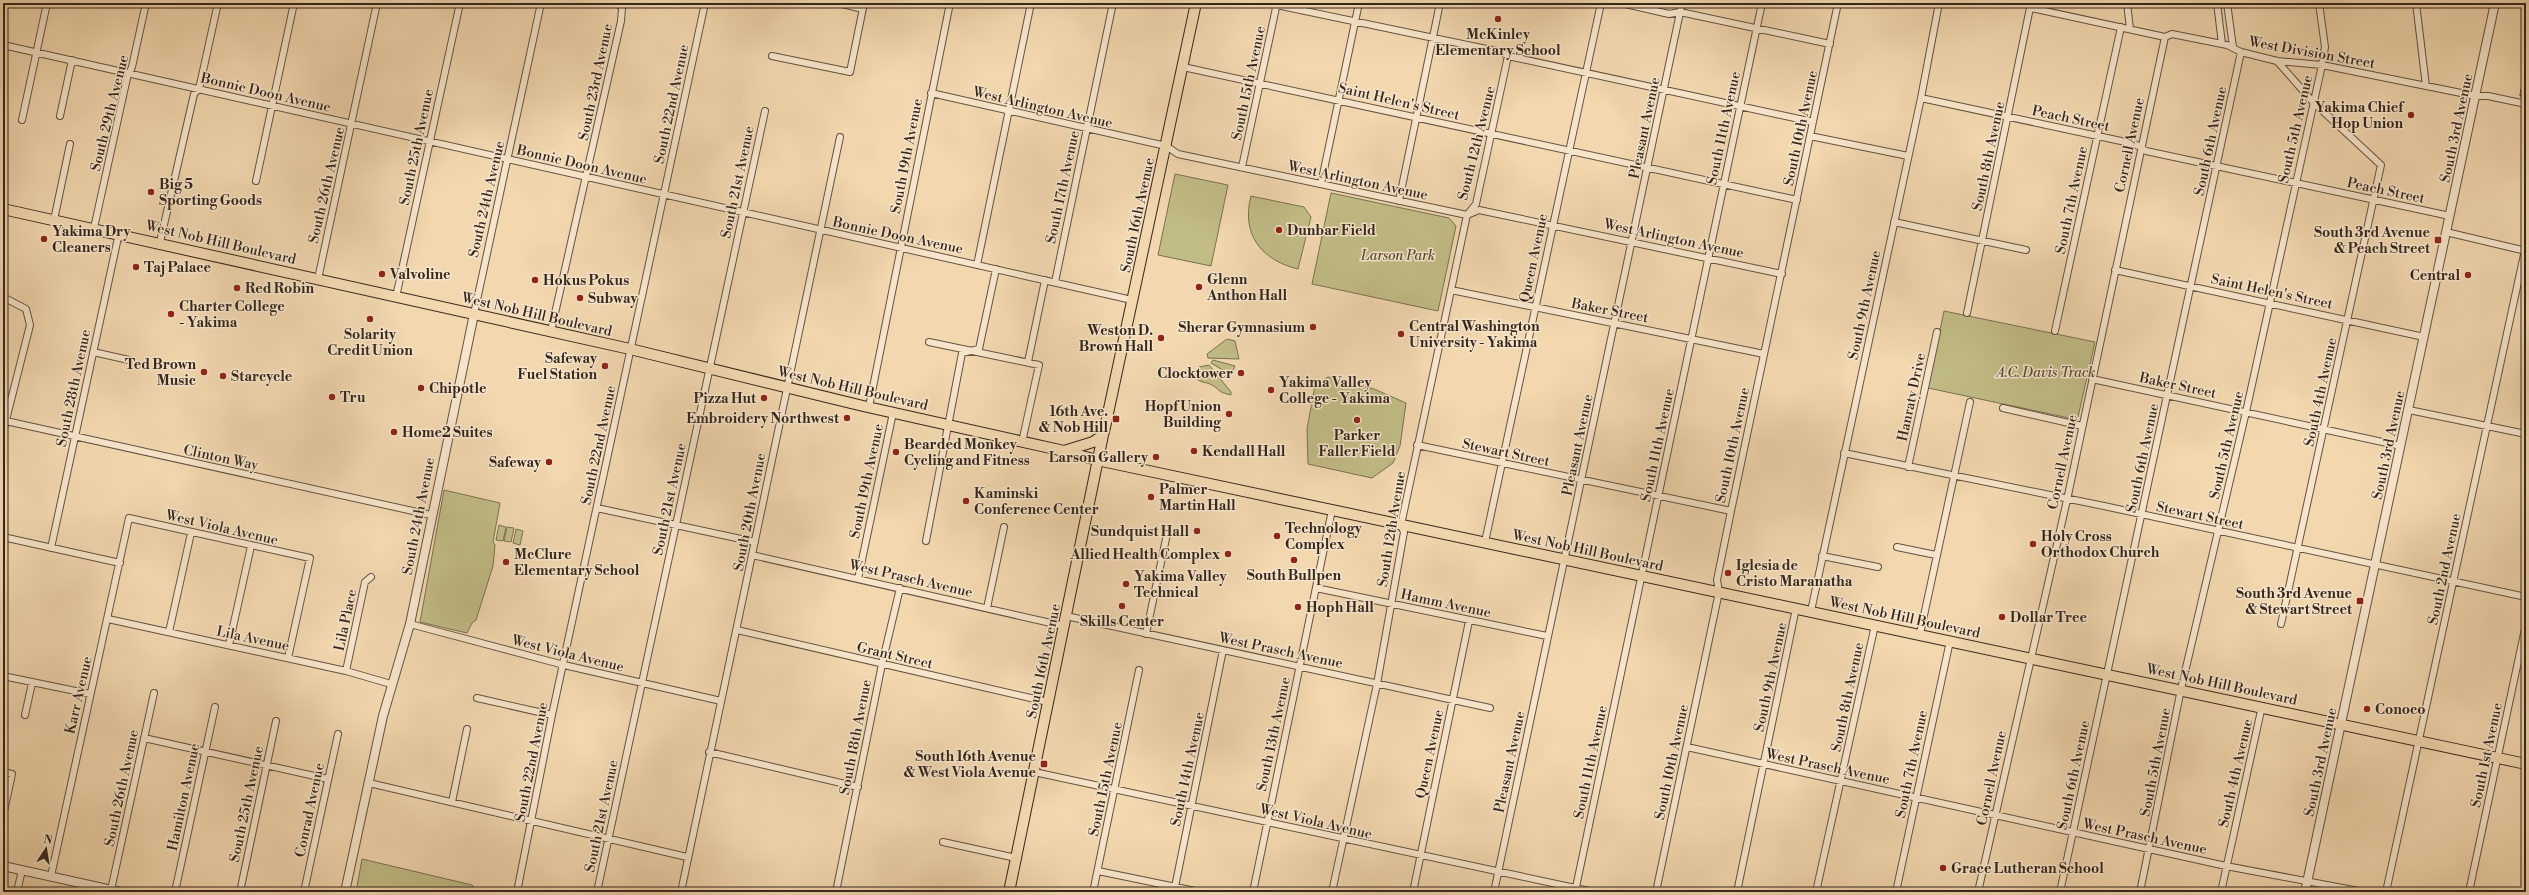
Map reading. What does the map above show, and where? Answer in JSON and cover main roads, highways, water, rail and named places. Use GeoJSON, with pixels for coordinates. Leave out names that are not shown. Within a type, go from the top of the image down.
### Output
{"type":"FeatureCollection","features":[{"type":"Feature","properties":{"kind":"main road","name":"South 16th Avenue"},"geometry":{"type":"LineString","coordinates":[[1009,892],[1097,460],[1104,434],[1196,3]]}},
{"type":"Feature","properties":{"kind":"main road","name":"West Nob Hill Boulevard"},"geometry":{"type":"LineString","coordinates":[[3,209],[160,242],[396,297],[630,349],[893,413],[1097,460],[2262,706],[2526,764]]}},
{"type":"Feature","properties":{"kind":"main road"},"geometry":{"type":"LineString","coordinates":[[1065,452],[1093,442],[1104,434]]}},
{"type":"Feature","properties":{"kind":"railway"},"geometry":{"type":"LineString","coordinates":[[2521,95],[2526,70]]}},
{"type":"Feature","properties":{"kind":"place","name":"McKinley Elementary School"},"geometry":{"type":"Point","coordinates":[1498,19]}},
{"type":"Feature","properties":{"kind":"place","name":"Yakima Chief Hop Union"},"geometry":{"type":"Point","coordinates":[2411,115]}},
{"type":"Feature","properties":{"kind":"place","name":"Big 5 Sporting Goods"},"geometry":{"type":"Point","coordinates":[151,192]}},
{"type":"Feature","properties":{"kind":"place","name":"Dunbar Field"},"geometry":{"type":"Point","coordinates":[1279,230]}},
{"type":"Feature","properties":{"kind":"place","name":"Yakima Dry Cleaners"},"geometry":{"type":"Point","coordinates":[44,239]}},
{"type":"Feature","properties":{"kind":"place","name":"South 3rd Avenue & Peach Street"},"geometry":{"type":"Point","coordinates":[2438,240]}},
{"type":"Feature","properties":{"kind":"place","name":"Taj Palace"},"geometry":{"type":"Point","coordinates":[136,267]}},
{"type":"Feature","properties":{"kind":"place","name":"Valvoline"},"geometry":{"type":"Point","coordinates":[382,274]}},
{"type":"Feature","properties":{"kind":"place","name":"Central"},"geometry":{"type":"Point","coordinates":[2468,275]}},
{"type":"Feature","properties":{"kind":"place","name":"Hokus Pokus"},"geometry":{"type":"Point","coordinates":[535,280]}},
{"type":"Feature","properties":{"kind":"place","name":"Glenn Anthon Hall"},"geometry":{"type":"Point","coordinates":[1199,287]}},
{"type":"Feature","properties":{"kind":"place","name":"Red Robin"},"geometry":{"type":"Point","coordinates":[237,288]}},
{"type":"Feature","properties":{"kind":"place","name":"Subway"},"geometry":{"type":"Point","coordinates":[580,298]}},
{"type":"Feature","properties":{"kind":"place","name":"Charter College - Yakima"},"geometry":{"type":"Point","coordinates":[171,314]}},
{"type":"Feature","properties":{"kind":"place","name":"Solarity Credit Union"},"geometry":{"type":"Point","coordinates":[370,319]}},
{"type":"Feature","properties":{"kind":"place","name":"Sherar Gymnasium"},"geometry":{"type":"Point","coordinates":[1313,327]}},
{"type":"Feature","properties":{"kind":"place","name":"Central Washington University - Yakima"},"geometry":{"type":"Point","coordinates":[1401,334]}},
{"type":"Feature","properties":{"kind":"place","name":"Weston D. Brown Hall"},"geometry":{"type":"Point","coordinates":[1161,338]}},
{"type":"Feature","properties":{"kind":"place","name":"Safeway Fuel Station"},"geometry":{"type":"Point","coordinates":[605,366]}},
{"type":"Feature","properties":{"kind":"place","name":"Ted Brown Music"},"geometry":{"type":"Point","coordinates":[204,372]}},
{"type":"Feature","properties":{"kind":"place","name":"Clocktower"},"geometry":{"type":"Point","coordinates":[1241,373]}},
{"type":"Feature","properties":{"kind":"place","name":"Starcycle"},"geometry":{"type":"Point","coordinates":[223,376]}},
{"type":"Feature","properties":{"kind":"place","name":"Chipotle"},"geometry":{"type":"Point","coordinates":[421,388]}},
{"type":"Feature","properties":{"kind":"place","name":"Yakima Valley College - Yakima"},"geometry":{"type":"Point","coordinates":[1271,390]}},
{"type":"Feature","properties":{"kind":"place","name":"Tru"},"geometry":{"type":"Point","coordinates":[332,397]}},
{"type":"Feature","properties":{"kind":"place","name":"Pizza Hut"},"geometry":{"type":"Point","coordinates":[764,398]}},
{"type":"Feature","properties":{"kind":"place","name":"Hopf Union Building"},"geometry":{"type":"Point","coordinates":[1229,414]}},
{"type":"Feature","properties":{"kind":"place","name":"Embroidery Northwest"},"geometry":{"type":"Point","coordinates":[847,418]}},
{"type":"Feature","properties":{"kind":"place","name":"16th Ave. & Nob Hill"},"geometry":{"type":"Point","coordinates":[1116,419]}},
{"type":"Feature","properties":{"kind":"place","name":"Parker Faller Field"},"geometry":{"type":"Point","coordinates":[1357,420]}},
{"type":"Feature","properties":{"kind":"place","name":"Home2 Suites"},"geometry":{"type":"Point","coordinates":[394,432]}},
{"type":"Feature","properties":{"kind":"place","name":"Kendall Hall"},"geometry":{"type":"Point","coordinates":[1194,451]}},
{"type":"Feature","properties":{"kind":"place","name":"Bearded Monkey Cycling and Fitness"},"geometry":{"type":"Point","coordinates":[896,452]}},
{"type":"Feature","properties":{"kind":"place","name":"Larson Gallery"},"geometry":{"type":"Point","coordinates":[1156,457]}},
{"type":"Feature","properties":{"kind":"place","name":"Safeway"},"geometry":{"type":"Point","coordinates":[549,462]}},
{"type":"Feature","properties":{"kind":"place","name":"Palmer Martin Hall"},"geometry":{"type":"Point","coordinates":[1151,497]}},
{"type":"Feature","properties":{"kind":"place","name":"Kaminski Conference Center"},"geometry":{"type":"Point","coordinates":[966,501]}},
{"type":"Feature","properties":{"kind":"place","name":"Sundquist Hall"},"geometry":{"type":"Point","coordinates":[1197,531]}},
{"type":"Feature","properties":{"kind":"place","name":"Technology Complex"},"geometry":{"type":"Point","coordinates":[1277,536]}},
{"type":"Feature","properties":{"kind":"place","name":"Holy Cross Orthodox Church"},"geometry":{"type":"Point","coordinates":[2033,544]}},
{"type":"Feature","properties":{"kind":"place","name":"Allied Health Complex"},"geometry":{"type":"Point","coordinates":[1228,554]}},
{"type":"Feature","properties":{"kind":"place","name":"South Bullpen"},"geometry":{"type":"Point","coordinates":[1294,560]}},
{"type":"Feature","properties":{"kind":"place","name":"McClure Elementary School"},"geometry":{"type":"Point","coordinates":[506,562]}},
{"type":"Feature","properties":{"kind":"place","name":"Iglesia de Cristo Maranatha"},"geometry":{"type":"Point","coordinates":[1728,573]}},
{"type":"Feature","properties":{"kind":"place","name":"Yakima Valley Technical"},"geometry":{"type":"Point","coordinates":[1126,584]}},
{"type":"Feature","properties":{"kind":"place","name":"South 3rd Avenue & Stewart Street"},"geometry":{"type":"Point","coordinates":[2360,601]}},
{"type":"Feature","properties":{"kind":"place","name":"Skills Center"},"geometry":{"type":"Point","coordinates":[1122,606]}},
{"type":"Feature","properties":{"kind":"place","name":"Hoph Hall"},"geometry":{"type":"Point","coordinates":[1298,607]}},
{"type":"Feature","properties":{"kind":"place","name":"Dollar Tree"},"geometry":{"type":"Point","coordinates":[2002,617]}},
{"type":"Feature","properties":{"kind":"place","name":"Conoco"},"geometry":{"type":"Point","coordinates":[2367,709]}},
{"type":"Feature","properties":{"kind":"place","name":"South 16th Avenue & West Viola Avenue"},"geometry":{"type":"Point","coordinates":[1044,764]}},
{"type":"Feature","properties":{"kind":"place","name":"Grace Lutheran School"},"geometry":{"type":"Point","coordinates":[1943,868]}},
{"type":"Feature","properties":{"kind":"park label","name":"Larson Park"},"geometry":{"type":"Point","coordinates":[1398,255]}},
{"type":"Feature","properties":{"kind":"park label","name":"A.C. Davis Track"},"geometry":{"type":"Point","coordinates":[2046,372]}}]}
